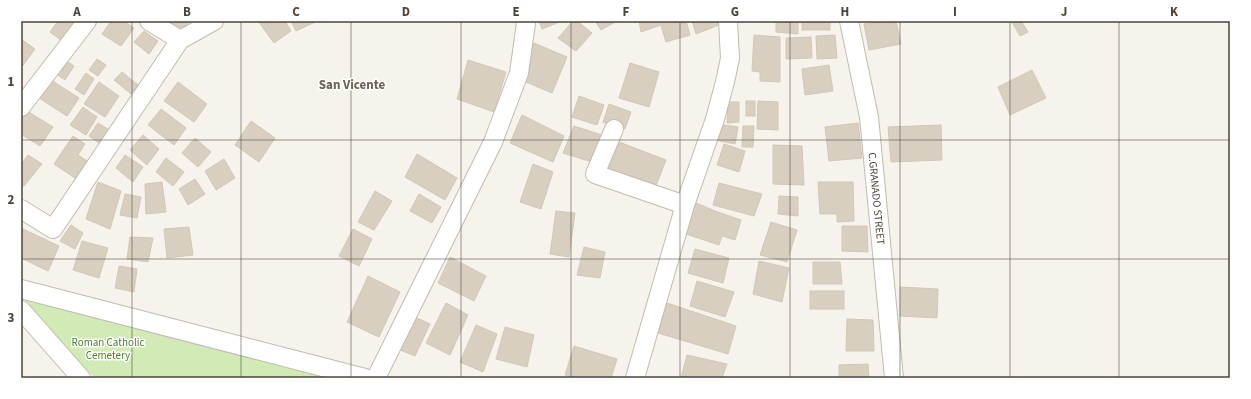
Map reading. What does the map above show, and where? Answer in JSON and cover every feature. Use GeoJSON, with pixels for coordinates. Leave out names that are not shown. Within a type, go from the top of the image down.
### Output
{"type":"FeatureCollection","features":[{"type":"Feature","properties":{"kind":"street"},"geometry":{"type":"LineString","coordinates":[[21,107],[87,21]]}},
{"type":"Feature","properties":{"kind":"street"},"geometry":{"type":"LineString","coordinates":[[149,21],[180,40]]}},
{"type":"Feature","properties":{"kind":"street"},"geometry":{"type":"LineString","coordinates":[[21,209],[53,229],[180,40],[214,21]]}},
{"type":"Feature","properties":{"kind":"street"},"geometry":{"type":"LineString","coordinates":[[376,378],[493,142],[519,73],[526,23],[525,21]]}},
{"type":"Feature","properties":{"kind":"street"},"geometry":{"type":"LineString","coordinates":[[635,378],[685,206],[715,119],[725,82],[730,58],[728,21]]}},
{"type":"Feature","properties":{"kind":"street","name":"C.GRANADO STREET"},"geometry":{"type":"LineString","coordinates":[[849,21],[869,117],[894,378]]}},
{"type":"Feature","properties":{"kind":"street"},"geometry":{"type":"LineString","coordinates":[[614,129],[595,174],[685,206]]}},
{"type":"Feature","properties":{"kind":"street"},"geometry":{"type":"LineString","coordinates":[[21,289],[365,378]]}},
{"type":"Feature","properties":{"kind":"street"},"geometry":{"type":"LineString","coordinates":[[21,310],[81,378]]}},
{"type":"Feature","properties":{"kind":"green space","name":"Roman Catholic Cemetery"},"geometry":{"type":"Polygon","coordinates":[[[27,299],[359,378],[95,378],[23,306],[27,299]]]}},
{"type":"Feature","properties":{"kind":"building"},"geometry":{"type":"Polygon","coordinates":[[[58,21],[80,21],[65,43],[50,32],[58,21]]]}},
{"type":"Feature","properties":{"kind":"building"},"geometry":{"type":"Polygon","coordinates":[[[111,21],[124,21],[134,28],[121,46],[102,34],[111,21]]]}},
{"type":"Feature","properties":{"kind":"building"},"geometry":{"type":"Polygon","coordinates":[[[167,21],[190,21],[180,30],[167,21]]]}},
{"type":"Feature","properties":{"kind":"building"},"geometry":{"type":"Polygon","coordinates":[[[258,21],[285,21],[291,31],[274,43],[258,21]]]}},
{"type":"Feature","properties":{"kind":"building"},"geometry":{"type":"Polygon","coordinates":[[[291,21],[315,21],[315,22],[296,31],[291,21]]]}},
{"type":"Feature","properties":{"kind":"building"},"geometry":{"type":"Polygon","coordinates":[[[539,21],[562,21],[542,29],[539,21]]]}},
{"type":"Feature","properties":{"kind":"building"},"geometry":{"type":"Polygon","coordinates":[[[573,21],[577,21],[592,33],[576,51],[558,38],[573,21]]]}},
{"type":"Feature","properties":{"kind":"building"},"geometry":{"type":"Polygon","coordinates":[[[595,21],[617,21],[601,30],[595,21]]]}},
{"type":"Feature","properties":{"kind":"building"},"geometry":{"type":"Polygon","coordinates":[[[639,21],[686,21],[690,35],[666,42],[661,25],[641,32],[639,21]]]}},
{"type":"Feature","properties":{"kind":"building"},"geometry":{"type":"Polygon","coordinates":[[[692,21],[720,21],[721,24],[696,34],[692,21]]]}},
{"type":"Feature","properties":{"kind":"building"},"geometry":{"type":"Polygon","coordinates":[[[776,21],[798,21],[798,34],[776,32],[776,21]]]}},
{"type":"Feature","properties":{"kind":"building"},"geometry":{"type":"Polygon","coordinates":[[[802,21],[830,21],[830,30],[802,30],[802,21]]]}},
{"type":"Feature","properties":{"kind":"building"},"geometry":{"type":"Polygon","coordinates":[[[878,21],[896,21],[901,44],[869,50],[864,24],[878,21]]]}},
{"type":"Feature","properties":{"kind":"building"},"geometry":{"type":"Polygon","coordinates":[[[1021,21],[1028,32],[1020,36],[1012,22],[1021,21]]]}},
{"type":"Feature","properties":{"kind":"building"},"geometry":{"type":"Polygon","coordinates":[[[144,31],[158,41],[149,54],[134,42],[144,31]]]}},
{"type":"Feature","properties":{"kind":"building"},"geometry":{"type":"Polygon","coordinates":[[[754,35],[780,37],[780,82],[760,81],[760,72],[752,71],[754,35]]]}},
{"type":"Feature","properties":{"kind":"building"},"geometry":{"type":"Polygon","coordinates":[[[835,35],[837,58],[817,59],[816,36],[835,35]]]}},
{"type":"Feature","properties":{"kind":"building"},"geometry":{"type":"Polygon","coordinates":[[[811,37],[812,58],[786,59],[786,38],[811,37]]]}},
{"type":"Feature","properties":{"kind":"building"},"geometry":{"type":"Polygon","coordinates":[[[21,39],[35,49],[21,68],[21,39]]]}},
{"type":"Feature","properties":{"kind":"building"},"geometry":{"type":"Polygon","coordinates":[[[534,43],[567,57],[552,93],[519,79],[534,43]]]}},
{"type":"Feature","properties":{"kind":"building"},"geometry":{"type":"Polygon","coordinates":[[[97,59],[106,65],[98,76],[89,70],[97,59]]]}},
{"type":"Feature","properties":{"kind":"building"},"geometry":{"type":"Polygon","coordinates":[[[65,60],[74,66],[65,80],[55,73],[65,60]]]}},
{"type":"Feature","properties":{"kind":"building"},"geometry":{"type":"Polygon","coordinates":[[[468,60],[506,72],[494,112],[457,99],[468,60]]]}},
{"type":"Feature","properties":{"kind":"building"},"geometry":{"type":"Polygon","coordinates":[[[630,63],[659,72],[649,107],[619,98],[630,63]]]}},
{"type":"Feature","properties":{"kind":"building"},"geometry":{"type":"Polygon","coordinates":[[[829,65],[833,91],[805,95],[802,69],[829,65]]]}},
{"type":"Feature","properties":{"kind":"building"},"geometry":{"type":"Polygon","coordinates":[[[1032,70],[1046,98],[1010,115],[998,87],[1032,70]]]}},
{"type":"Feature","properties":{"kind":"building"},"geometry":{"type":"Polygon","coordinates":[[[122,72],[138,85],[131,94],[114,80],[122,72]]]}},
{"type":"Feature","properties":{"kind":"building"},"geometry":{"type":"Polygon","coordinates":[[[86,73],[94,79],[84,95],[75,89],[86,73]]]}},
{"type":"Feature","properties":{"kind":"building"},"geometry":{"type":"Polygon","coordinates":[[[51,80],[79,98],[67,116],[39,98],[51,80]]]}},
{"type":"Feature","properties":{"kind":"building"},"geometry":{"type":"Polygon","coordinates":[[[99,82],[119,96],[105,117],[84,104],[99,82]]]}},
{"type":"Feature","properties":{"kind":"building"},"geometry":{"type":"Polygon","coordinates":[[[178,82],[207,104],[194,122],[164,101],[178,82]]]}},
{"type":"Feature","properties":{"kind":"building"},"geometry":{"type":"Polygon","coordinates":[[[579,96],[604,105],[597,125],[572,117],[579,96]]]}},
{"type":"Feature","properties":{"kind":"building"},"geometry":{"type":"Polygon","coordinates":[[[746,101],[755,101],[755,116],[746,116],[746,101]]]}},
{"type":"Feature","properties":{"kind":"building"},"geometry":{"type":"Polygon","coordinates":[[[758,101],[778,102],[778,130],[757,129],[758,101]]]}},
{"type":"Feature","properties":{"kind":"building"},"geometry":{"type":"Polygon","coordinates":[[[728,102],[739,102],[739,122],[727,123],[728,102]]]}},
{"type":"Feature","properties":{"kind":"building"},"geometry":{"type":"Polygon","coordinates":[[[609,104],[631,112],[625,129],[603,122],[609,104]]]}},
{"type":"Feature","properties":{"kind":"building"},"geometry":{"type":"Polygon","coordinates":[[[83,107],[97,117],[86,135],[70,125],[83,107]]]}},
{"type":"Feature","properties":{"kind":"building"},"geometry":{"type":"Polygon","coordinates":[[[161,109],[186,128],[174,145],[148,125],[161,109]]]}},
{"type":"Feature","properties":{"kind":"building"},"geometry":{"type":"Polygon","coordinates":[[[27,111],[53,127],[40,146],[21,134],[21,119],[27,111]]]}},
{"type":"Feature","properties":{"kind":"building"},"geometry":{"type":"Polygon","coordinates":[[[522,115],[564,136],[553,162],[510,143],[522,115]]]}},
{"type":"Feature","properties":{"kind":"building"},"geometry":{"type":"Polygon","coordinates":[[[251,121],[275,138],[259,162],[235,145],[251,121]]]}},
{"type":"Feature","properties":{"kind":"building"},"geometry":{"type":"Polygon","coordinates":[[[98,123],[111,131],[102,145],[89,136],[98,123]]]}},
{"type":"Feature","properties":{"kind":"building"},"geometry":{"type":"Polygon","coordinates":[[[858,123],[862,158],[829,161],[825,127],[858,123]]]}},
{"type":"Feature","properties":{"kind":"building"},"geometry":{"type":"Polygon","coordinates":[[[718,124],[738,127],[735,144],[715,140],[718,124]]]}},
{"type":"Feature","properties":{"kind":"building"},"geometry":{"type":"Polygon","coordinates":[[[941,125],[942,160],[891,162],[888,127],[941,125]]]}},
{"type":"Feature","properties":{"kind":"building"},"geometry":{"type":"Polygon","coordinates":[[[574,126],[605,136],[595,163],[563,153],[574,126]]]}},
{"type":"Feature","properties":{"kind":"building"},"geometry":{"type":"Polygon","coordinates":[[[743,126],[754,126],[753,147],[742,147],[743,126]]]}},
{"type":"Feature","properties":{"kind":"building"},"geometry":{"type":"Polygon","coordinates":[[[143,135],[159,149],[147,165],[130,150],[143,135]]]}},
{"type":"Feature","properties":{"kind":"building"},"geometry":{"type":"Polygon","coordinates":[[[73,136],[85,144],[78,155],[90,163],[78,180],[54,164],[73,136]]]}},
{"type":"Feature","properties":{"kind":"building"},"geometry":{"type":"Polygon","coordinates":[[[195,138],[211,152],[198,167],[182,153],[195,138]]]}},
{"type":"Feature","properties":{"kind":"building"},"geometry":{"type":"Polygon","coordinates":[[[614,140],[666,160],[655,188],[603,167],[614,140]]]}},
{"type":"Feature","properties":{"kind":"building"},"geometry":{"type":"Polygon","coordinates":[[[724,144],[745,151],[739,172],[717,165],[724,144]]]}},
{"type":"Feature","properties":{"kind":"building"},"geometry":{"type":"Polygon","coordinates":[[[773,145],[802,146],[804,185],[773,184],[773,145]]]}},
{"type":"Feature","properties":{"kind":"building"},"geometry":{"type":"Polygon","coordinates":[[[417,154],[457,178],[445,200],[405,177],[417,154]]]}},
{"type":"Feature","properties":{"kind":"building"},"geometry":{"type":"Polygon","coordinates":[[[28,155],[42,164],[24,186],[21,184],[21,165],[28,155]]]}},
{"type":"Feature","properties":{"kind":"building"},"geometry":{"type":"Polygon","coordinates":[[[125,155],[143,167],[133,182],[116,168],[125,155]]]}},
{"type":"Feature","properties":{"kind":"building"},"geometry":{"type":"Polygon","coordinates":[[[166,158],[184,172],[173,186],[156,172],[166,158]]]}},
{"type":"Feature","properties":{"kind":"building"},"geometry":{"type":"Polygon","coordinates":[[[224,159],[235,178],[216,190],[205,171],[224,159]]]}},
{"type":"Feature","properties":{"kind":"building"},"geometry":{"type":"Polygon","coordinates":[[[533,164],[553,172],[541,209],[520,202],[533,164]]]}},
{"type":"Feature","properties":{"kind":"building"},"geometry":{"type":"Polygon","coordinates":[[[195,179],[205,194],[188,205],[179,189],[195,179]]]}},
{"type":"Feature","properties":{"kind":"building"},"geometry":{"type":"Polygon","coordinates":[[[98,182],[121,191],[110,229],[86,219],[98,182]]]}},
{"type":"Feature","properties":{"kind":"building"},"geometry":{"type":"Polygon","coordinates":[[[162,182],[166,212],[146,214],[145,184],[162,182]]]}},
{"type":"Feature","properties":{"kind":"building"},"geometry":{"type":"Polygon","coordinates":[[[818,182],[853,182],[854,221],[837,222],[837,214],[820,214],[818,182]]]}},
{"type":"Feature","properties":{"kind":"building"},"geometry":{"type":"Polygon","coordinates":[[[719,183],[762,194],[754,216],[713,205],[719,183]]]}},
{"type":"Feature","properties":{"kind":"building"},"geometry":{"type":"Polygon","coordinates":[[[375,191],[392,201],[374,230],[358,222],[375,191]]]}},
{"type":"Feature","properties":{"kind":"building"},"geometry":{"type":"Polygon","coordinates":[[[125,194],[141,197],[137,218],[120,215],[125,194]]]}},
{"type":"Feature","properties":{"kind":"building"},"geometry":{"type":"Polygon","coordinates":[[[419,194],[441,207],[432,223],[410,211],[419,194]]]}},
{"type":"Feature","properties":{"kind":"building"},"geometry":{"type":"Polygon","coordinates":[[[779,196],[798,197],[798,216],[778,214],[779,196]]]}},
{"type":"Feature","properties":{"kind":"building"},"geometry":{"type":"Polygon","coordinates":[[[694,202],[741,220],[735,240],[722,236],[719,245],[683,233],[694,202]]]}},
{"type":"Feature","properties":{"kind":"building"},"geometry":{"type":"Polygon","coordinates":[[[556,211],[575,213],[569,257],[550,254],[556,211]]]}},
{"type":"Feature","properties":{"kind":"building"},"geometry":{"type":"Polygon","coordinates":[[[771,222],[797,230],[787,262],[760,255],[771,222]]]}},
{"type":"Feature","properties":{"kind":"building"},"geometry":{"type":"Polygon","coordinates":[[[71,225],[83,233],[75,249],[60,241],[71,225]]]}},
{"type":"Feature","properties":{"kind":"building"},"geometry":{"type":"Polygon","coordinates":[[[842,226],[867,226],[868,252],[842,251],[842,226]]]}},
{"type":"Feature","properties":{"kind":"building"},"geometry":{"type":"Polygon","coordinates":[[[189,227],[193,255],[167,258],[164,229],[189,227]]]}},
{"type":"Feature","properties":{"kind":"building"},"geometry":{"type":"Polygon","coordinates":[[[23,229],[59,246],[48,271],[21,258],[21,233],[23,229]]]}},
{"type":"Feature","properties":{"kind":"building"},"geometry":{"type":"Polygon","coordinates":[[[353,229],[372,239],[359,266],[339,256],[353,229]]]}},
{"type":"Feature","properties":{"kind":"building"},"geometry":{"type":"Polygon","coordinates":[[[130,237],[153,238],[148,262],[127,259],[130,237]]]}},
{"type":"Feature","properties":{"kind":"building"},"geometry":{"type":"Polygon","coordinates":[[[82,241],[108,248],[99,278],[73,270],[82,241]]]}},
{"type":"Feature","properties":{"kind":"building"},"geometry":{"type":"Polygon","coordinates":[[[584,247],[605,252],[600,278],[577,275],[584,247]]]}},
{"type":"Feature","properties":{"kind":"building"},"geometry":{"type":"Polygon","coordinates":[[[695,249],[729,258],[723,283],[688,273],[695,249]]]}},
{"type":"Feature","properties":{"kind":"building"},"geometry":{"type":"Polygon","coordinates":[[[450,257],[486,276],[474,301],[438,283],[450,257]]]}},
{"type":"Feature","properties":{"kind":"building"},"geometry":{"type":"Polygon","coordinates":[[[759,261],[789,268],[782,302],[753,294],[759,261]]]}},
{"type":"Feature","properties":{"kind":"building"},"geometry":{"type":"Polygon","coordinates":[[[813,262],[840,262],[842,284],[813,284],[813,262]]]}},
{"type":"Feature","properties":{"kind":"building"},"geometry":{"type":"Polygon","coordinates":[[[119,266],[137,269],[134,292],[115,288],[119,266]]]}},
{"type":"Feature","properties":{"kind":"building"},"geometry":{"type":"Polygon","coordinates":[[[368,276],[400,292],[379,337],[347,322],[368,276]]]}},
{"type":"Feature","properties":{"kind":"building"},"geometry":{"type":"Polygon","coordinates":[[[697,281],[734,292],[725,317],[690,306],[697,281]]]}},
{"type":"Feature","properties":{"kind":"building"},"geometry":{"type":"Polygon","coordinates":[[[900,287],[938,289],[937,318],[900,316],[900,287]]]}},
{"type":"Feature","properties":{"kind":"building"},"geometry":{"type":"Polygon","coordinates":[[[810,291],[844,291],[844,309],[810,309],[810,291]]]}},
{"type":"Feature","properties":{"kind":"building"},"geometry":{"type":"Polygon","coordinates":[[[446,303],[468,315],[450,355],[426,343],[446,303]]]}},
{"type":"Feature","properties":{"kind":"building"},"geometry":{"type":"Polygon","coordinates":[[[667,303],[736,326],[728,354],[658,333],[667,303]]]}},
{"type":"Feature","properties":{"kind":"building"},"geometry":{"type":"Polygon","coordinates":[[[408,314],[430,324],[415,356],[393,347],[408,314]]]}},
{"type":"Feature","properties":{"kind":"building"},"geometry":{"type":"Polygon","coordinates":[[[847,319],[873,320],[874,351],[846,351],[847,319]]]}},
{"type":"Feature","properties":{"kind":"building"},"geometry":{"type":"Polygon","coordinates":[[[476,325],[497,334],[483,372],[460,362],[476,325]]]}},
{"type":"Feature","properties":{"kind":"building"},"geometry":{"type":"Polygon","coordinates":[[[505,327],[534,335],[527,367],[496,359],[505,327]]]}},
{"type":"Feature","properties":{"kind":"building"},"geometry":{"type":"Polygon","coordinates":[[[574,346],[617,359],[611,378],[577,378],[565,375],[574,346]]]}},
{"type":"Feature","properties":{"kind":"building"},"geometry":{"type":"Polygon","coordinates":[[[687,355],[727,364],[722,378],[681,378],[687,355]]]}},
{"type":"Feature","properties":{"kind":"building"},"geometry":{"type":"Polygon","coordinates":[[[868,364],[869,378],[839,378],[839,365],[868,364]]]}},
{"type":"Feature","properties":{"kind":"district","name":"San Vicente"},"geometry":{"type":"Point","coordinates":[352,85]}}]}
